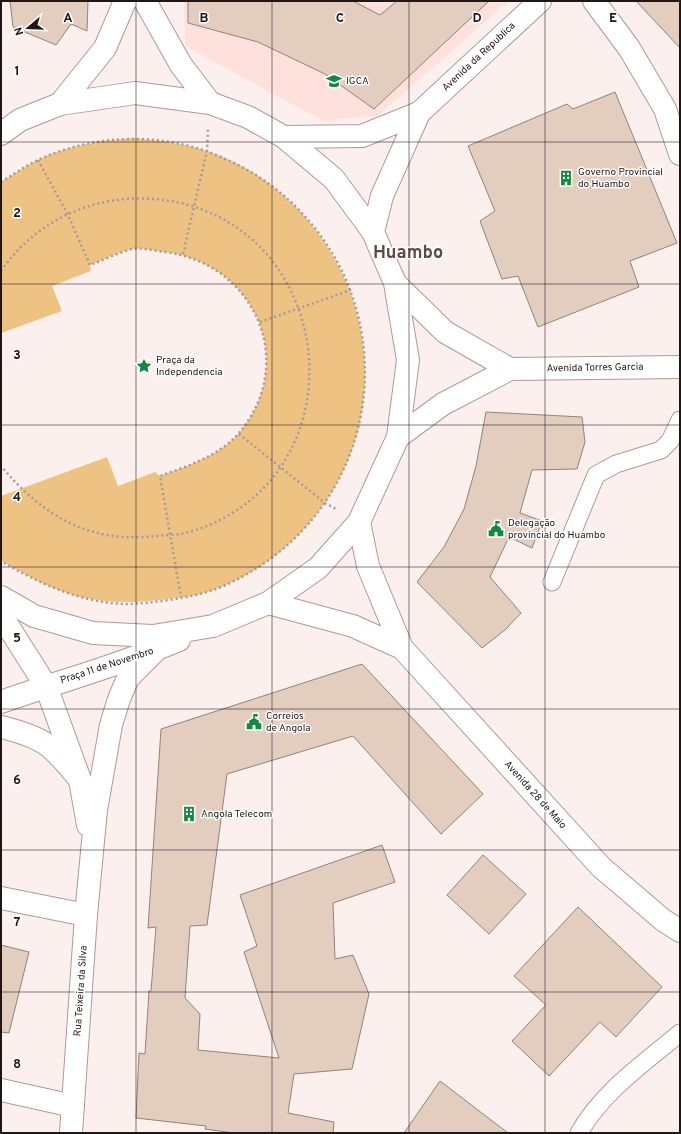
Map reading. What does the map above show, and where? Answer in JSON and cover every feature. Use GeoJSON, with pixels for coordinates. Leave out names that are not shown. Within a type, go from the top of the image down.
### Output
{"type":"FeatureCollection","features":[{"type":"Feature","properties":{"kind":"main road"},"geometry":{"type":"LineString","coordinates":[[60,104],[106,48],[124,1]]}},
{"type":"Feature","properties":{"kind":"main road"},"geometry":{"type":"LineString","coordinates":[[145,1],[180,65],[210,103]]}},
{"type":"Feature","properties":{"kind":"main road","name":"Avenida da Republica"},"geometry":{"type":"LineString","coordinates":[[419,113],[540,1]]}},
{"type":"Feature","properties":{"kind":"main road"},"geometry":{"type":"LineString","coordinates":[[594,1],[629,48],[665,109],[680,154]]}},
{"type":"Feature","properties":{"kind":"main road","name":"Praça 11 de Novembro"},"geometry":{"type":"LineString","coordinates":[[1,134],[10,122],[60,104],[135,93],[210,103],[248,117],[284,137],[334,179],[373,232],[395,283],[408,360],[398,437],[359,522],[318,568],[268,603],[156,650],[1,702]]}},
{"type":"Feature","properties":{"kind":"main road"},"geometry":{"type":"LineString","coordinates":[[284,137],[362,136],[419,113]]}},
{"type":"Feature","properties":{"kind":"main road"},"geometry":{"type":"LineString","coordinates":[[373,232],[382,196],[419,113]]}},
{"type":"Feature","properties":{"kind":"main road"},"geometry":{"type":"LineString","coordinates":[[395,283],[445,332],[510,369]]}},
{"type":"Feature","properties":{"kind":"main road","name":"Avenida Torres Garcia"},"geometry":{"type":"LineString","coordinates":[[510,369],[680,367]]}},
{"type":"Feature","properties":{"kind":"main road"},"geometry":{"type":"LineString","coordinates":[[398,437],[443,404],[510,369]]}},
{"type":"Feature","properties":{"kind":"main road"},"geometry":{"type":"LineString","coordinates":[[359,522],[368,566],[402,648]]}},
{"type":"Feature","properties":{"kind":"main road","name":"Praça 11 de Novembro"},"geometry":{"type":"LineString","coordinates":[[1,597],[34,616],[92,633],[153,636],[213,626]]}},
{"type":"Feature","properties":{"kind":"main road"},"geometry":{"type":"LineString","coordinates":[[268,603],[353,626],[402,648]]}},
{"type":"Feature","properties":{"kind":"main road","name":"Rua Teixeira da Silva"},"geometry":{"type":"LineString","coordinates":[[1,615],[46,686],[80,780],[91,848]]}},
{"type":"Feature","properties":{"kind":"main road","name":"Avenida 28 de Maio"},"geometry":{"type":"LineString","coordinates":[[402,648],[601,867],[663,920],[680,931]]}},
{"type":"Feature","properties":{"kind":"main road","name":"Rua Teixeira da Silva"},"geometry":{"type":"LineString","coordinates":[[71,1133],[91,848],[111,724],[128,678],[156,650]]}},
{"type":"Feature","properties":{"kind":"main road"},"geometry":{"type":"LineString","coordinates":[[1,727],[28,734],[47,744],[57,751],[80,780]]}},
{"type":"Feature","properties":{"kind":"main road"},"geometry":{"type":"LineString","coordinates":[[1,898],[86,915]]}},
{"type":"Feature","properties":{"kind":"main road"},"geometry":{"type":"LineString","coordinates":[[1,1090],[73,1106]]}},
{"type":"Feature","properties":{"kind":"lane"},"geometry":{"type":"LineString","coordinates":[[552,582],[596,475],[616,464],[661,450],[670,441],[680,420]]}},
{"type":"Feature","properties":{"kind":"lane"},"geometry":{"type":"LineString","coordinates":[[578,1133],[588,1117],[604,1098],[680,1033]]}},
{"type":"Feature","properties":{"kind":"path"},"geometry":{"type":"LineString","coordinates":[[183,254],[207,151],[210,103]]}},
{"type":"Feature","properties":{"kind":"path"},"geometry":{"type":"LineString","coordinates":[[1,182],[38,160],[61,150],[97,141],[134,138],[171,142],[207,151],[244,167],[279,190],[308,219],[333,252],[351,290],[362,333],[366,378],[361,414],[347,464],[325,504],[302,532],[268,560],[244,576],[210,591],[181,597],[129,604],[84,598],[41,584],[1,561]]}},
{"type":"Feature","properties":{"kind":"path"},"geometry":{"type":"LineString","coordinates":[[38,160],[67,213],[90,266],[133,249],[183,254],[209,264],[230,280],[247,299],[260,322],[265,347],[266,368],[262,392],[252,415],[239,434],[219,451],[195,463],[160,476],[172,534],[181,597]]}},
{"type":"Feature","properties":{"kind":"path"},"geometry":{"type":"LineString","coordinates":[[1,271],[8,260],[30,237],[67,213],[110,200],[138,197],[166,200],[194,206],[222,219],[247,235],[269,256],[286,280],[299,308],[308,340],[310,373],[306,406],[296,438],[280,467],[262,488],[241,507],[211,524],[192,532],[133,539],[102,535],[72,525],[44,509],[20,489],[1,466]]}},
{"type":"Feature","properties":{"kind":"path"},"geometry":{"type":"LineString","coordinates":[[260,322],[351,290]]}},
{"type":"Feature","properties":{"kind":"path"},"geometry":{"type":"LineString","coordinates":[[239,434],[325,504],[359,522]]}},
{"type":"Feature","properties":{"kind":"shaded area","name":"IGCA"},"geometry":{"type":"Polygon","coordinates":[[[184,1],[509,1],[379,115],[323,121],[185,46],[184,1]]]}},
{"type":"Feature","properties":{"kind":"shaded area"},"geometry":{"type":"Polygon","coordinates":[[[134,138],[198,148],[246,169],[281,193],[310,223],[334,258],[352,296],[362,337],[365,379],[360,422],[352,450],[340,477],[325,502],[307,526],[286,547],[263,565],[237,580],[210,591],[198,595],[178,598],[122,602],[94,600],[63,592],[32,578],[2,561],[1,496],[107,457],[118,486],[155,472],[160,476],[213,454],[239,433],[257,405],[265,376],[265,347],[258,320],[243,295],[223,275],[196,260],[165,252],[132,249],[90,265],[91,271],[52,286],[62,311],[1,333],[1,182],[33,162],[73,147],[97,142],[134,138]]]}},
{"type":"Feature","properties":{"kind":"building"},"geometry":{"type":"Polygon","coordinates":[[[10,1],[88,1],[87,31],[71,24],[56,45],[13,27],[10,1]]]}},
{"type":"Feature","properties":{"kind":"building","name":"IGCA"},"geometry":{"type":"Polygon","coordinates":[[[188,1],[353,1],[380,15],[397,1],[489,1],[374,109],[325,74],[258,42],[188,23],[188,1]]]}},
{"type":"Feature","properties":{"kind":"building"},"geometry":{"type":"Polygon","coordinates":[[[636,1],[680,1],[680,48],[636,1]]]}},
{"type":"Feature","properties":{"kind":"building","name":"Governo Provincial do Huambo"},"geometry":{"type":"Polygon","coordinates":[[[615,92],[677,243],[630,261],[639,287],[538,327],[518,276],[502,279],[480,221],[495,211],[468,146],[567,104],[573,109],[615,92]]]}},
{"type":"Feature","properties":{"kind":"building","name":"Delegação provincial do Huambo"},"geometry":{"type":"Polygon","coordinates":[[[486,412],[582,417],[585,442],[577,469],[532,470],[520,513],[542,521],[532,548],[509,537],[490,577],[521,613],[505,630],[482,648],[417,582],[444,547],[464,509],[476,466],[486,412]]]}},
{"type":"Feature","properties":{"kind":"building"},"geometry":{"type":"Polygon","coordinates":[[[362,664],[483,794],[441,834],[353,736],[227,774],[207,925],[190,926],[185,998],[200,1014],[198,1050],[279,1058],[244,952],[257,946],[240,895],[382,845],[395,882],[333,903],[335,959],[353,955],[369,994],[352,1069],[294,1074],[288,1113],[334,1122],[333,1133],[234,1133],[205,1129],[206,1126],[136,1118],[139,1053],[145,1054],[149,991],[151,991],[156,927],[148,928],[161,729],[362,664]]]}},
{"type":"Feature","properties":{"kind":"building"},"geometry":{"type":"Polygon","coordinates":[[[483,855],[526,894],[489,934],[447,895],[483,855]]]}},
{"type":"Feature","properties":{"kind":"building"},"geometry":{"type":"Polygon","coordinates":[[[578,907],[662,987],[616,1037],[600,1022],[549,1076],[512,1041],[546,1005],[514,976],[578,907]]]}},
{"type":"Feature","properties":{"kind":"building"},"geometry":{"type":"Polygon","coordinates":[[[1,945],[29,952],[9,1033],[1,1032],[1,945]]]}},
{"type":"Feature","properties":{"kind":"building"},"geometry":{"type":"Polygon","coordinates":[[[440,1081],[508,1133],[404,1133],[440,1081]]]}},
{"type":"Feature","properties":{"kind":"place","name":"IGCA"},"geometry":{"type":"Point","coordinates":[334,81]}},
{"type":"Feature","properties":{"kind":"place","name":"Governo Provincial do Huambo"},"geometry":{"type":"Point","coordinates":[566,178]}},
{"type":"Feature","properties":{"kind":"place","name":"Praça da Independencia"},"geometry":{"type":"Point","coordinates":[144,366]}},
{"type":"Feature","properties":{"kind":"place","name":"Delegação provincial do Huambo"},"geometry":{"type":"Point","coordinates":[496,529]}},
{"type":"Feature","properties":{"kind":"place","name":"Correios de Angola"},"geometry":{"type":"Point","coordinates":[254,722]}},
{"type":"Feature","properties":{"kind":"place","name":"Angola Telecom"},"geometry":{"type":"Point","coordinates":[189,814]}},
{"type":"Feature","properties":{"kind":"district","name":"Huambo"},"geometry":{"type":"Point","coordinates":[408,253]}}]}
